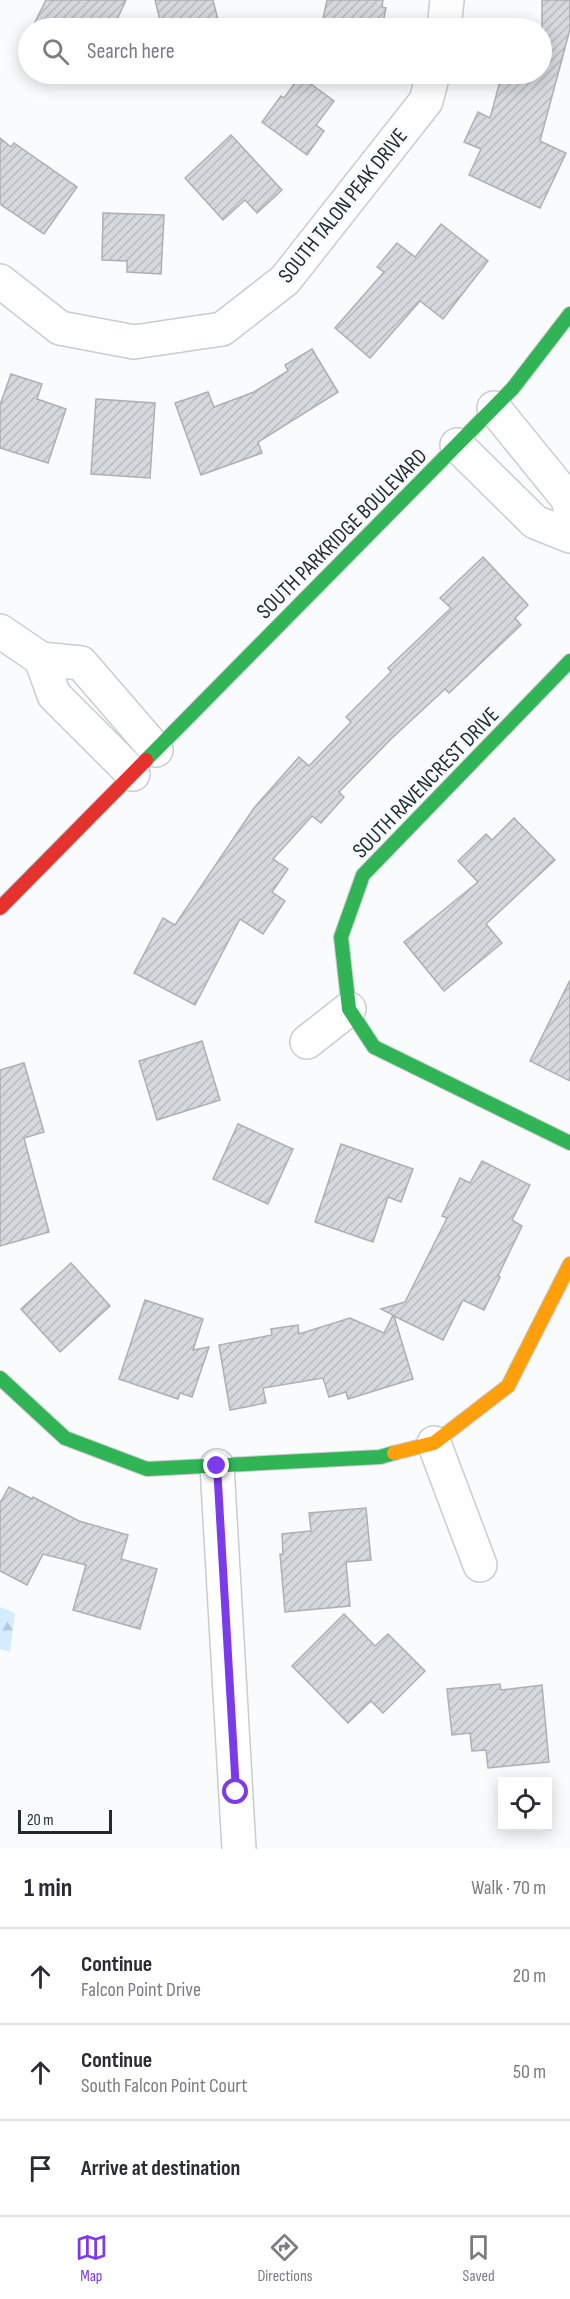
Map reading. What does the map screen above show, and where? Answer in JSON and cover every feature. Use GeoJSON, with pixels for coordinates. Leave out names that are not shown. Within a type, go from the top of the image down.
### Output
{"type":"FeatureCollection","features":[{"type":"Feature","properties":{"kind":"street"},"geometry":{"type":"LineString","coordinates":[[445,18],[447,0]]}},
{"type":"Feature","properties":{"kind":"street","name":"SOUTH TALON PEAK DRIVE"},"geometry":{"type":"LineString","coordinates":[[0,281],[60,328],[134,342],[222,329],[285,280],[426,101],[430,84]]}},
{"type":"Feature","properties":{"kind":"street","name":"SOUTH PARKRIDGE BOULEVARD"},"geometry":{"type":"LineString","coordinates":[[0,908],[494,408],[513,388],[570,314]]}},
{"type":"Feature","properties":{"kind":"street"},"geometry":{"type":"LineString","coordinates":[[494,408],[568,499],[570,509]]}},
{"type":"Feature","properties":{"kind":"street"},"geometry":{"type":"LineString","coordinates":[[457,445],[535,522],[570,536]]}},
{"type":"Feature","properties":{"kind":"street"},"geometry":{"type":"LineString","coordinates":[[0,631],[41,659],[81,663],[156,750]]}},
{"type":"Feature","properties":{"kind":"street"},"geometry":{"type":"LineString","coordinates":[[41,659],[54,695],[133,774]]}},
{"type":"Feature","properties":{"kind":"street","name":"SOUTH RAVENCREST DRIVE"},"geometry":{"type":"LineString","coordinates":[[570,661],[363,875],[341,937],[349,1009],[374,1047],[570,1143]]}},
{"type":"Feature","properties":{"kind":"street"},"geometry":{"type":"LineString","coordinates":[[306,1042],[349,1009]]}},
{"type":"Feature","properties":{"kind":"street"},"geometry":{"type":"LineString","coordinates":[[0,1378],[65,1438],[147,1469],[380,1457],[434,1443],[508,1386],[570,1264]]}},
{"type":"Feature","properties":{"kind":"street"},"geometry":{"type":"LineString","coordinates":[[434,1443],[480,1565]]}},
{"type":"Feature","properties":{"kind":"street"},"geometry":{"type":"LineString","coordinates":[[217,1466],[239,1849]]}},
{"type":"Feature","properties":{"kind":"green space"},"geometry":{"type":"Polygon","coordinates":[[[0,1607],[15,1613],[10,1652],[0,1649],[0,1607]]]}},
{"type":"Feature","properties":{"kind":"building"},"geometry":{"type":"Polygon","coordinates":[[[46,0],[126,0],[118,18],[37,18],[46,0]]]}},
{"type":"Feature","properties":{"kind":"building"},"geometry":{"type":"Polygon","coordinates":[[[155,0],[213,0],[218,18],[160,18],[155,0]]]}},
{"type":"Feature","properties":{"kind":"building"},"geometry":{"type":"Polygon","coordinates":[[[327,0],[383,0],[382,7],[386,8],[384,18],[323,18],[327,0]]]}},
{"type":"Feature","properties":{"kind":"building"},"geometry":{"type":"Polygon","coordinates":[[[542,0],[570,0],[570,29],[540,141],[566,153],[540,208],[469,175],[481,149],[464,142],[478,112],[490,118],[499,84],[552,84],[552,18],[542,18],[542,0]]]}},
{"type":"Feature","properties":{"kind":"building"},"geometry":{"type":"Polygon","coordinates":[[[294,84],[311,84],[334,101],[316,125],[324,131],[307,155],[262,122],[281,96],[284,98],[294,84]]]}},
{"type":"Feature","properties":{"kind":"building"},"geometry":{"type":"Polygon","coordinates":[[[231,135],[282,190],[257,213],[245,200],[223,220],[185,178],[231,135]]]}},
{"type":"Feature","properties":{"kind":"building"},"geometry":{"type":"Polygon","coordinates":[[[0,138],[11,147],[14,143],[77,187],[44,234],[0,204],[0,138]]]}},
{"type":"Feature","properties":{"kind":"building"},"geometry":{"type":"Polygon","coordinates":[[[103,213],[164,215],[161,274],[127,272],[127,261],[102,260],[103,213]]]}},
{"type":"Feature","properties":{"kind":"building"},"geometry":{"type":"Polygon","coordinates":[[[441,224],[488,261],[443,319],[420,301],[370,358],[335,328],[384,272],[377,267],[397,243],[415,257],[441,224]]]}},
{"type":"Feature","properties":{"kind":"building"},"geometry":{"type":"Polygon","coordinates":[[[312,349],[338,392],[258,442],[262,453],[201,475],[175,403],[208,392],[214,407],[254,392],[288,371],[285,365],[312,349]]]}},
{"type":"Feature","properties":{"kind":"building"},"geometry":{"type":"Polygon","coordinates":[[[11,374],[42,384],[37,399],[66,409],[48,463],[0,448],[0,405],[11,374]]]}},
{"type":"Feature","properties":{"kind":"building"},"geometry":{"type":"Polygon","coordinates":[[[96,399],[155,403],[150,478],[91,474],[96,399]]]}},
{"type":"Feature","properties":{"kind":"building"},"geometry":{"type":"Polygon","coordinates":[[[483,557],[528,605],[515,618],[521,625],[449,693],[445,689],[391,739],[339,792],[344,797],[321,823],[312,816],[273,859],[288,869],[272,892],[285,901],[263,934],[240,919],[195,1005],[134,973],[163,918],[175,925],[254,808],[299,757],[309,766],[351,722],[346,717],[391,672],[388,668],[451,608],[440,598],[483,557]]]}},
{"type":"Feature","properties":{"kind":"building"},"geometry":{"type":"Polygon","coordinates":[[[514,818],[555,860],[486,924],[502,943],[444,991],[404,942],[478,882],[458,861],[486,834],[492,840],[514,818]]]}},
{"type":"Feature","properties":{"kind":"building"},"geometry":{"type":"Polygon","coordinates":[[[570,980],[570,1081],[530,1061],[570,980]]]}},
{"type":"Feature","properties":{"kind":"building"},"geometry":{"type":"Polygon","coordinates":[[[202,1041],[220,1100],[157,1120],[139,1061],[202,1041]]]}},
{"type":"Feature","properties":{"kind":"building"},"geometry":{"type":"Polygon","coordinates":[[[24,1063],[44,1132],[24,1138],[49,1232],[0,1246],[0,1070],[24,1063]]]}},
{"type":"Feature","properties":{"kind":"building"},"geometry":{"type":"Polygon","coordinates":[[[238,1124],[293,1149],[268,1204],[213,1179],[238,1124]]]}},
{"type":"Feature","properties":{"kind":"building"},"geometry":{"type":"Polygon","coordinates":[[[341,1144],[413,1169],[401,1202],[388,1197],[373,1242],[315,1222],[341,1144]]]}},
{"type":"Feature","properties":{"kind":"building"},"geometry":{"type":"Polygon","coordinates":[[[482,1161],[530,1185],[512,1220],[522,1226],[484,1310],[463,1300],[443,1340],[394,1316],[413,1379],[348,1399],[346,1392],[329,1397],[323,1378],[263,1388],[266,1403],[230,1410],[219,1345],[272,1335],[271,1329],[298,1325],[299,1334],[350,1318],[384,1333],[393,1315],[381,1309],[405,1302],[447,1218],[442,1216],[460,1178],[470,1183],[482,1161]]]}},
{"type":"Feature","properties":{"kind":"building"},"geometry":{"type":"Polygon","coordinates":[[[71,1263],[110,1306],[60,1352],[21,1309],[71,1263]]]}},
{"type":"Feature","properties":{"kind":"building"},"geometry":{"type":"Polygon","coordinates":[[[145,1300],[203,1319],[193,1350],[209,1347],[192,1397],[180,1393],[178,1399],[119,1379],[145,1300]]]}},
{"type":"Feature","properties":{"kind":"building"},"geometry":{"type":"Polygon","coordinates":[[[9,1487],[79,1521],[128,1535],[121,1559],[157,1569],[140,1629],[73,1610],[86,1565],[43,1554],[27,1585],[0,1571],[0,1503],[9,1487]]]}},
{"type":"Feature","properties":{"kind":"building"},"geometry":{"type":"Polygon","coordinates":[[[366,1508],[371,1560],[346,1562],[350,1606],[285,1612],[280,1554],[283,1554],[282,1534],[311,1531],[309,1513],[366,1508]]]}},
{"type":"Feature","properties":{"kind":"building"},"geometry":{"type":"Polygon","coordinates":[[[344,1614],[375,1646],[388,1634],[425,1671],[383,1713],[371,1701],[348,1723],[292,1666],[344,1614]]]}},
{"type":"Feature","properties":{"kind":"building"},"geometry":{"type":"Polygon","coordinates":[[[500,1684],[501,1690],[542,1685],[549,1762],[488,1768],[486,1750],[472,1751],[470,1733],[452,1735],[447,1689],[500,1684]]]}},
{"type":"Feature","properties":{"kind":"traffic: fast"},"geometry":{"type":"LineString","coordinates":[[146,760],[513,388],[570,314]]}},
{"type":"Feature","properties":{"kind":"traffic: fast"},"geometry":{"type":"LineString","coordinates":[[570,661],[363,875],[341,937],[349,1009],[374,1047],[570,1143]]}},
{"type":"Feature","properties":{"kind":"traffic: fast"},"geometry":{"type":"LineString","coordinates":[[0,1378],[65,1438],[147,1469],[380,1457],[394,1453]]}},
{"type":"Feature","properties":{"kind":"traffic: slow"},"geometry":{"type":"LineString","coordinates":[[394,1453],[434,1443],[508,1386],[570,1264]]}},
{"type":"Feature","properties":{"kind":"traffic: jam"},"geometry":{"type":"LineString","coordinates":[[0,908],[146,760]]}},
{"type":"Feature","properties":{"kind":"route"},"geometry":{"type":"LineString","coordinates":[[217,1466],[236,1792]]}}]}
